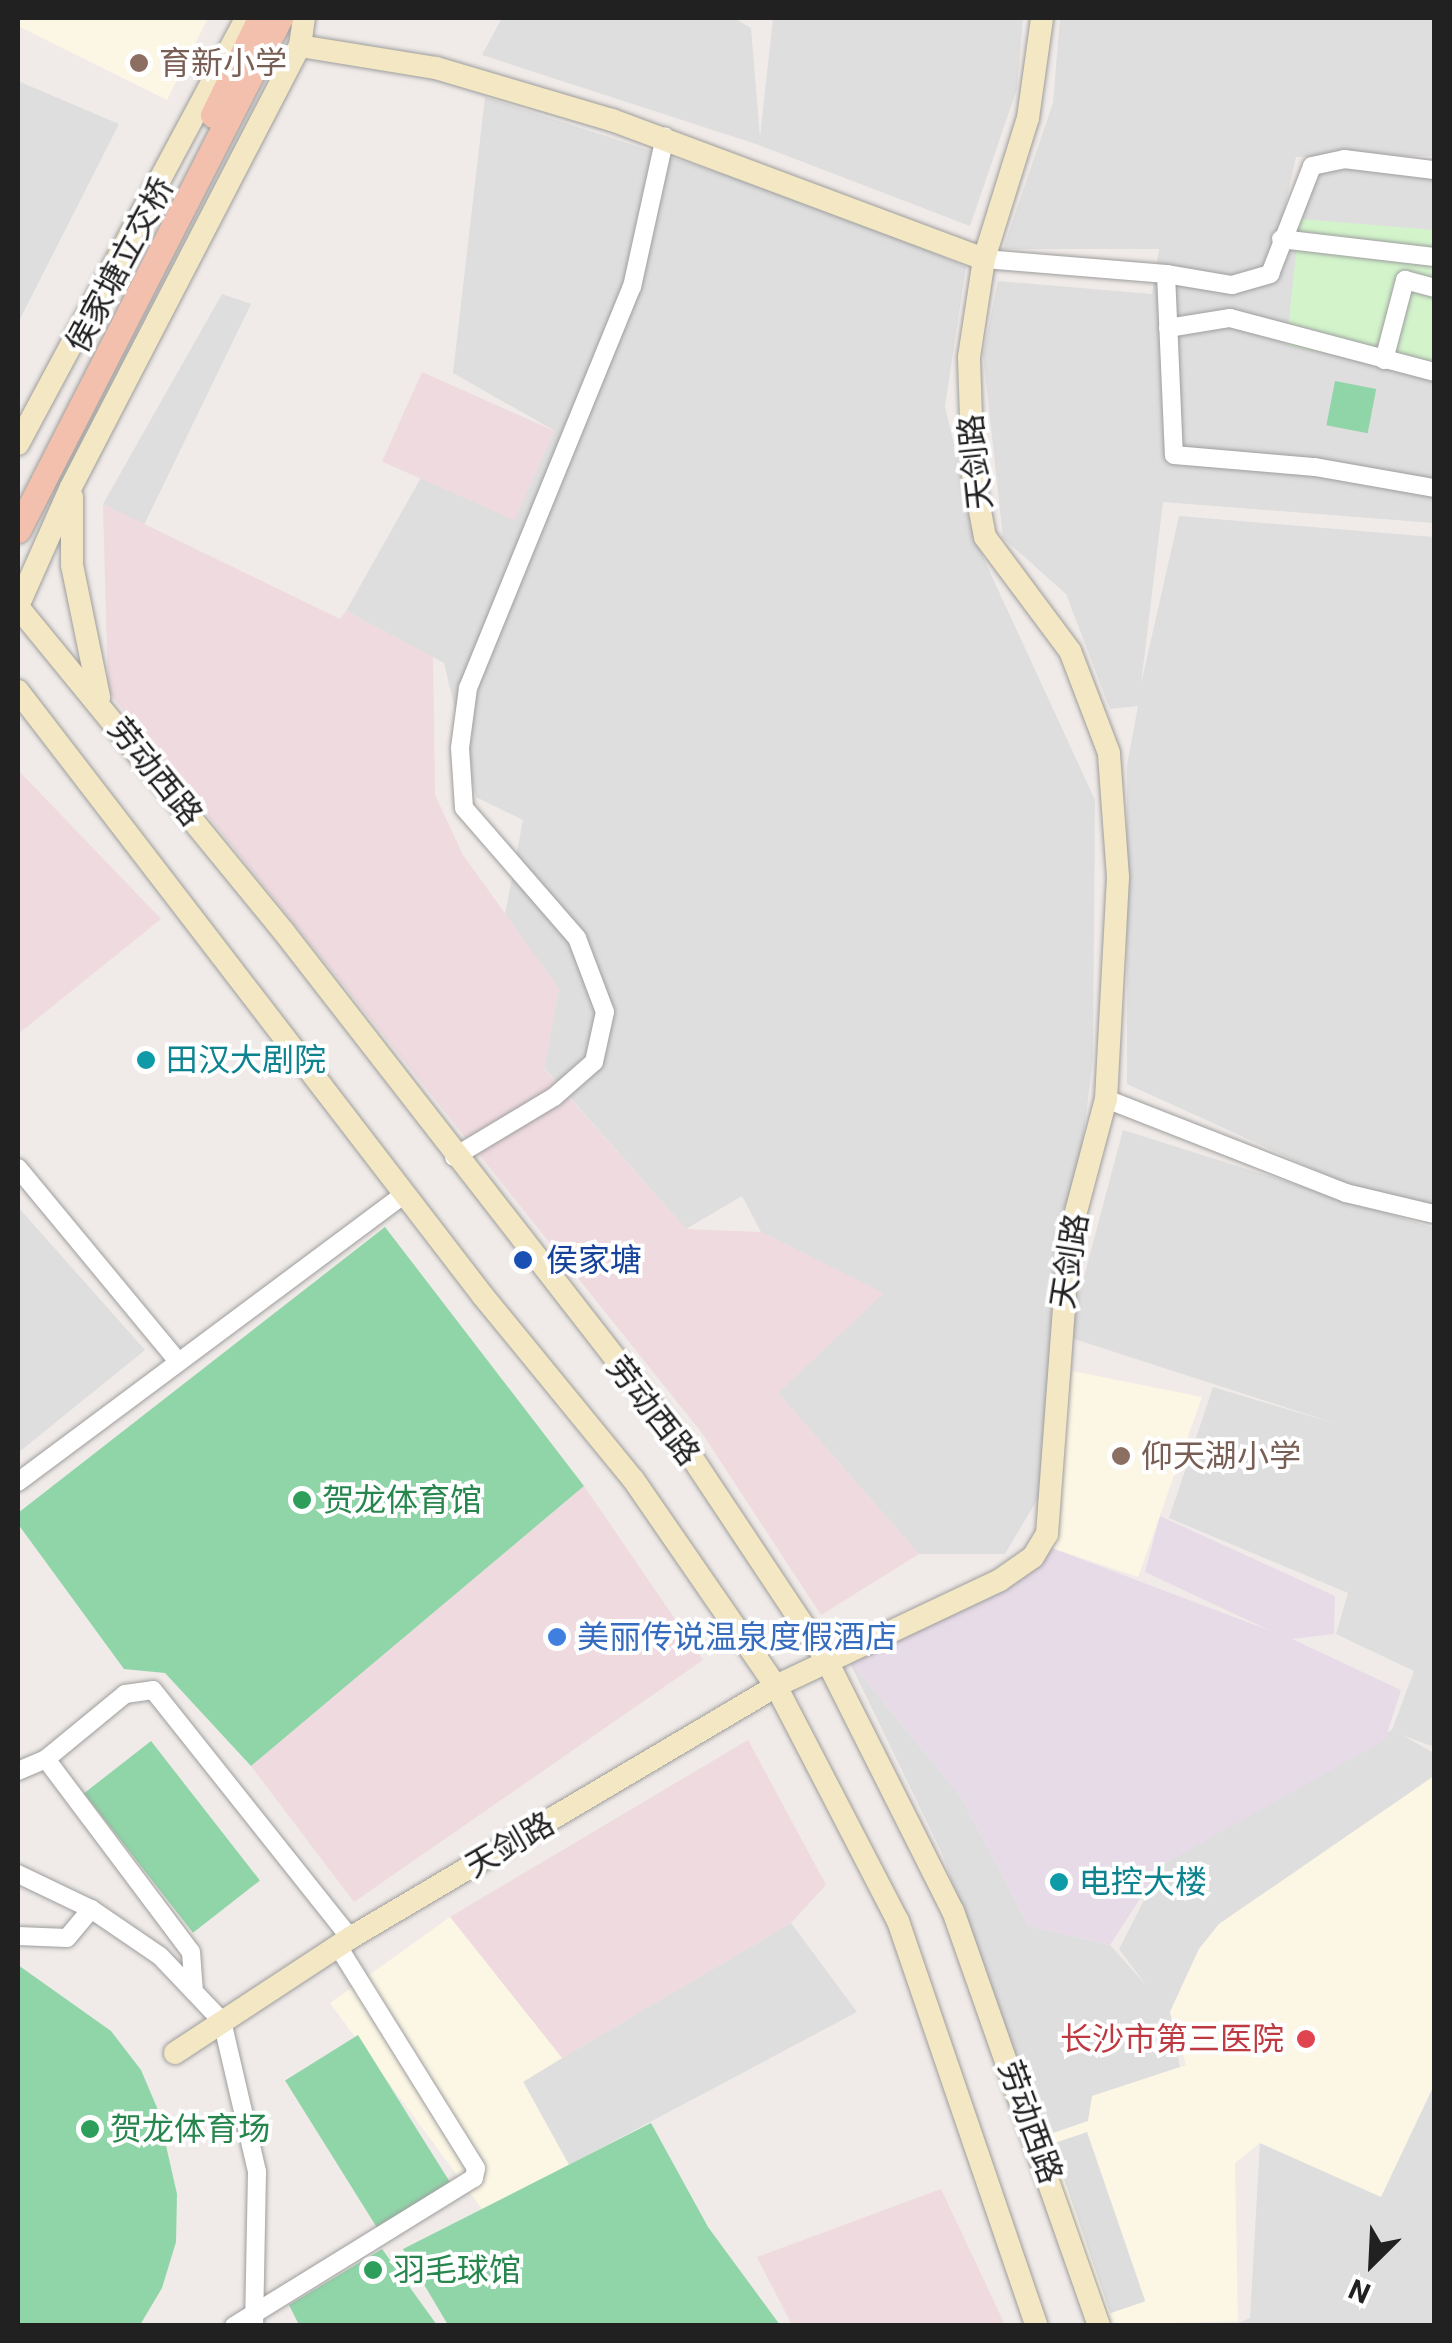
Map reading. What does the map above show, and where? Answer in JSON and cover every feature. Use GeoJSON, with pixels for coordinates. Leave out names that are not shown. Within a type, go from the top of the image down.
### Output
{"type":"FeatureCollection","features":[{"type":"Feature","properties":{"kind":"main road","name":"侯家塘立交桥"},"geometry":{"type":"LineString","coordinates":[[18,492],[264,20]]}},
{"type":"Feature","properties":{"kind":"main road","name":"侯家塘立交桥"},"geometry":{"type":"LineString","coordinates":[[18,530],[174,234],[264,20]]}},
{"type":"Feature","properties":{"kind":"street"},"geometry":{"type":"LineString","coordinates":[[18,606],[72,487],[300,46],[304,18]]}},
{"type":"Feature","properties":{"kind":"street","name":"天剑路"},"geometry":{"type":"LineString","coordinates":[[174,2052],[344,1942],[776,1686],[1000,1580],[1032,1558],[1047,1534],[1070,1238],[1106,1099],[1118,877],[1109,753],[1070,651],[985,537],[973,474],[969,357],[984,259],[1028,118],[1042,18]]}},
{"type":"Feature","properties":{"kind":"street"},"geometry":{"type":"LineString","coordinates":[[18,444],[25,422],[264,20]]}},
{"type":"Feature","properties":{"kind":"street"},"geometry":{"type":"LineString","coordinates":[[300,46],[436,68],[665,137],[984,259],[1166,274],[1232,285],[1270,274],[1312,166],[1344,158],[1434,170]]}},
{"type":"Feature","properties":{"kind":"street"},"geometry":{"type":"LineString","coordinates":[[454,1157],[554,1097],[594,1062],[605,1012],[577,938],[464,808],[460,748],[468,688],[632,287],[665,137]]}},
{"type":"Feature","properties":{"kind":"street"},"geometry":{"type":"LineString","coordinates":[[1282,239],[1434,257]]}},
{"type":"Feature","properties":{"kind":"street"},"geometry":{"type":"LineString","coordinates":[[1166,274],[1174,456],[1363,473],[1434,488]]}},
{"type":"Feature","properties":{"kind":"street"},"geometry":{"type":"LineString","coordinates":[[1384,360],[1405,280],[1434,288]]}},
{"type":"Feature","properties":{"kind":"street"},"geometry":{"type":"LineString","coordinates":[[1168,328],[1230,318],[1434,372]]}},
{"type":"Feature","properties":{"kind":"street"},"geometry":{"type":"LineString","coordinates":[[72,487],[72,565],[101,706]]}},
{"type":"Feature","properties":{"kind":"street","name":"劳动西路"},"geometry":{"type":"LineString","coordinates":[[18,606],[284,932],[454,1157],[689,1453],[827,1661],[953,1911],[1099,2326]]}},
{"type":"Feature","properties":{"kind":"street","name":"劳动西路"},"geometry":{"type":"LineString","coordinates":[[18,691],[404,1194],[633,1479],[776,1686],[898,1921],[1037,2326]]}},
{"type":"Feature","properties":{"kind":"street"},"geometry":{"type":"LineString","coordinates":[[18,726],[48,732]]}},
{"type":"Feature","properties":{"kind":"street"},"geometry":{"type":"LineString","coordinates":[[1106,1099],[1346,1193],[1434,1214]]}},
{"type":"Feature","properties":{"kind":"street"},"geometry":{"type":"LineString","coordinates":[[18,1168],[177,1360]]}},
{"type":"Feature","properties":{"kind":"street"},"geometry":{"type":"LineString","coordinates":[[18,1482],[404,1194]]}},
{"type":"Feature","properties":{"kind":"street"},"geometry":{"type":"LineString","coordinates":[[18,1770],[46,1759],[125,1694],[152,1690],[344,1942],[476,2168],[474,2178],[253,2321],[234,2326]]}},
{"type":"Feature","properties":{"kind":"street"},"geometry":{"type":"LineString","coordinates":[[46,1759],[192,1952],[194,1992]]}},
{"type":"Feature","properties":{"kind":"street"},"geometry":{"type":"LineString","coordinates":[[18,1874],[90,1909],[160,1956],[222,2021],[257,2172],[253,2321]]}},
{"type":"Feature","properties":{"kind":"street"},"geometry":{"type":"LineString","coordinates":[[18,1936],[66,1938],[90,1909]]}},
{"type":"Feature","properties":{"kind":"shaded area","name":"育新小学"},"geometry":{"type":"Polygon","coordinates":[[[18,18],[208,18],[167,100],[18,26],[18,18]]]}},
{"type":"Feature","properties":{"kind":"shaded area"},"geometry":{"type":"Polygon","coordinates":[[[502,18],[734,18],[751,28],[760,137],[773,18],[1023,18],[1017,89],[970,226],[759,145],[482,55],[502,18]]]}},
{"type":"Feature","properties":{"kind":"shaded area"},"geometry":{"type":"Polygon","coordinates":[[[1060,18],[1434,18],[1434,156],[1296,157],[1272,265],[1312,166],[1434,173],[1434,523],[1163,502],[1141,684],[1179,516],[1434,537],[1434,1224],[1127,1084],[1127,765],[1138,706],[1110,709],[1066,594],[1003,538],[983,354],[998,281],[1152,294],[1159,249],[1003,249],[1053,103],[1060,18]]]}},
{"type":"Feature","properties":{"kind":"shaded area"},"geometry":{"type":"Polygon","coordinates":[[[18,81],[119,124],[18,323],[18,81]]]}},
{"type":"Feature","properties":{"kind":"shaded area"},"geometry":{"type":"Polygon","coordinates":[[[485,97],[833,210],[966,267],[945,406],[977,544],[1095,800],[1093,1057],[1040,1495],[1005,1554],[919,1554],[778,1393],[883,1293],[761,1232],[742,1196],[686,1229],[544,1068],[559,989],[505,914],[523,820],[476,797],[444,663],[346,611],[423,474],[555,431],[453,373],[485,97]]]}},
{"type":"Feature","properties":{"kind":"shaded area"},"geometry":{"type":"Polygon","coordinates":[[[222,294],[251,304],[144,525],[103,504],[222,294]]]}},
{"type":"Feature","properties":{"kind":"shaded area"},"geometry":{"type":"Polygon","coordinates":[[[422,372],[554,431],[515,521],[382,462],[422,372]]]}},
{"type":"Feature","properties":{"kind":"shaded area"},"geometry":{"type":"Polygon","coordinates":[[[103,504],[340,619],[346,611],[433,657],[435,795],[463,855],[559,989],[544,1069],[686,1229],[761,1232],[884,1293],[778,1393],[919,1554],[821,1615],[702,1433],[108,691],[103,504]]]}},
{"type":"Feature","properties":{"kind":"shaded area"},"geometry":{"type":"Polygon","coordinates":[[[18,770],[161,919],[18,1034],[18,770]]]}},
{"type":"Feature","properties":{"kind":"shaded area"},"geometry":{"type":"Polygon","coordinates":[[[1123,1130],[1434,1228],[1434,1747],[1402,1735],[1434,1753],[1434,1777],[1219,1924],[1199,1949],[1170,2012],[1180,2068],[1093,2096],[1088,2121],[1042,2137],[942,1853],[848,1659],[962,1798],[1028,1926],[1110,1945],[1146,1985],[1119,1949],[1162,1865],[1392,1730],[1414,1671],[1336,1634],[1348,1593],[1169,1518],[1213,1387],[1343,1426],[1068,1337],[1123,1130]]]}},
{"type":"Feature","properties":{"kind":"shaded area"},"geometry":{"type":"Polygon","coordinates":[[[18,1207],[145,1350],[18,1453],[18,1207]]]}},
{"type":"Feature","properties":{"kind":"shaded area","name":"仰天湖小学"},"geometry":{"type":"Polygon","coordinates":[[[1072,1371],[1202,1397],[1138,1577],[1049,1547],[1072,1371]]]}},
{"type":"Feature","properties":{"kind":"shaded area"},"geometry":{"type":"Polygon","coordinates":[[[584,1486],[703,1660],[354,1902],[251,1766],[584,1486]]]}},
{"type":"Feature","properties":{"kind":"shaded area"},"geometry":{"type":"Polygon","coordinates":[[[1160,1516],[1335,1596],[1334,1634],[1292,1639],[1401,1690],[1385,1740],[1162,1865],[1110,1945],[1028,1926],[962,1798],[848,1659],[1049,1547],[1271,1631],[1145,1572],[1160,1516]]]}},
{"type":"Feature","properties":{"kind":"shaded area"},"geometry":{"type":"Polygon","coordinates":[[[748,1740],[826,1885],[791,1923],[562,2058],[450,1917],[748,1740]]]}},
{"type":"Feature","properties":{"kind":"shaded area","name":"长沙市第三医院"},"geometry":{"type":"Polygon","coordinates":[[[1434,1776],[1434,2085],[1381,2197],[1260,2143],[1235,2163],[1238,2321],[1111,2325],[1042,2137],[1088,2121],[1092,2096],[1186,2065],[1170,2012],[1199,1949],[1219,1924],[1434,1776]]]}},
{"type":"Feature","properties":{"kind":"shaded area"},"geometry":{"type":"Polygon","coordinates":[[[450,1917],[562,2058],[523,2082],[569,2165],[482,2209],[330,2003],[450,1917]]]}},
{"type":"Feature","properties":{"kind":"shaded area"},"geometry":{"type":"Polygon","coordinates":[[[791,1923],[857,2012],[569,2165],[523,2081],[791,1923]]]}},
{"type":"Feature","properties":{"kind":"shaded area"},"geometry":{"type":"Polygon","coordinates":[[[1434,2085],[1434,2325],[1232,2326],[1250,2318],[1260,2143],[1381,2196],[1434,2085]]]}},
{"type":"Feature","properties":{"kind":"shaded area"},"geometry":{"type":"Polygon","coordinates":[[[1087,2132],[1145,2301],[1110,2313],[1052,2144],[1087,2132]]]}},
{"type":"Feature","properties":{"kind":"shaded area"},"geometry":{"type":"Polygon","coordinates":[[[941,2189],[1005,2325],[792,2325],[757,2257],[941,2189]]]}},
{"type":"Feature","properties":{"kind":"green space"},"geometry":{"type":"Polygon","coordinates":[[[1300,219],[1434,230],[1434,377],[1286,345],[1300,219]]]}},
{"type":"Feature","properties":{"kind":"green space"},"geometry":{"type":"Polygon","coordinates":[[[1335,381],[1376,389],[1368,433],[1326,425],[1335,381]]]}},
{"type":"Feature","properties":{"kind":"green space","name":"贺龙体育馆"},"geometry":{"type":"Polygon","coordinates":[[[385,1227],[584,1486],[251,1766],[165,1673],[124,1669],[18,1524],[18,1513],[385,1227]]]}},
{"type":"Feature","properties":{"kind":"green space"},"geometry":{"type":"Polygon","coordinates":[[[151,1741],[260,1880],[193,1933],[84,1793],[151,1741]]]}},
{"type":"Feature","properties":{"kind":"green space","name":"贺龙体育场"},"geometry":{"type":"Polygon","coordinates":[[[18,1965],[111,2031],[141,2070],[158,2110],[177,2194],[176,2242],[162,2288],[140,2325],[18,2325],[18,1965]]]}},
{"type":"Feature","properties":{"kind":"green space"},"geometry":{"type":"Polygon","coordinates":[[[358,2035],[452,2186],[379,2232],[285,2081],[358,2035]]]}},
{"type":"Feature","properties":{"kind":"green space"},"geometry":{"type":"Polygon","coordinates":[[[651,2123],[708,2227],[780,2325],[448,2325],[403,2249],[651,2123]]]}},
{"type":"Feature","properties":{"kind":"green space","name":"羽毛球馆"},"geometry":{"type":"Polygon","coordinates":[[[382,2249],[437,2325],[299,2325],[289,2305],[382,2249]]]}},
{"type":"Feature","properties":{"kind":"place","name":"育新小学"},"geometry":{"type":"Point","coordinates":[139,63]}},
{"type":"Feature","properties":{"kind":"place","name":"田汉大剧院"},"geometry":{"type":"Point","coordinates":[146,1060]}},
{"type":"Feature","properties":{"kind":"place","name":"侯家塘"},"geometry":{"type":"Point","coordinates":[523,1260]}},
{"type":"Feature","properties":{"kind":"place","name":"仰天湖小学"},"geometry":{"type":"Point","coordinates":[1121,1456]}},
{"type":"Feature","properties":{"kind":"place","name":"贺龙体育馆"},"geometry":{"type":"Point","coordinates":[302,1500]}},
{"type":"Feature","properties":{"kind":"place","name":"美丽传说温泉度假酒店"},"geometry":{"type":"Point","coordinates":[557,1637]}},
{"type":"Feature","properties":{"kind":"place","name":"电控大楼"},"geometry":{"type":"Point","coordinates":[1059,1882]}},
{"type":"Feature","properties":{"kind":"place","name":"长沙市第三医院"},"geometry":{"type":"Point","coordinates":[1306,2039]}},
{"type":"Feature","properties":{"kind":"place","name":"贺龙体育场"},"geometry":{"type":"Point","coordinates":[90,2129]}},
{"type":"Feature","properties":{"kind":"place","name":"羽毛球馆"},"geometry":{"type":"Point","coordinates":[373,2270]}}]}
